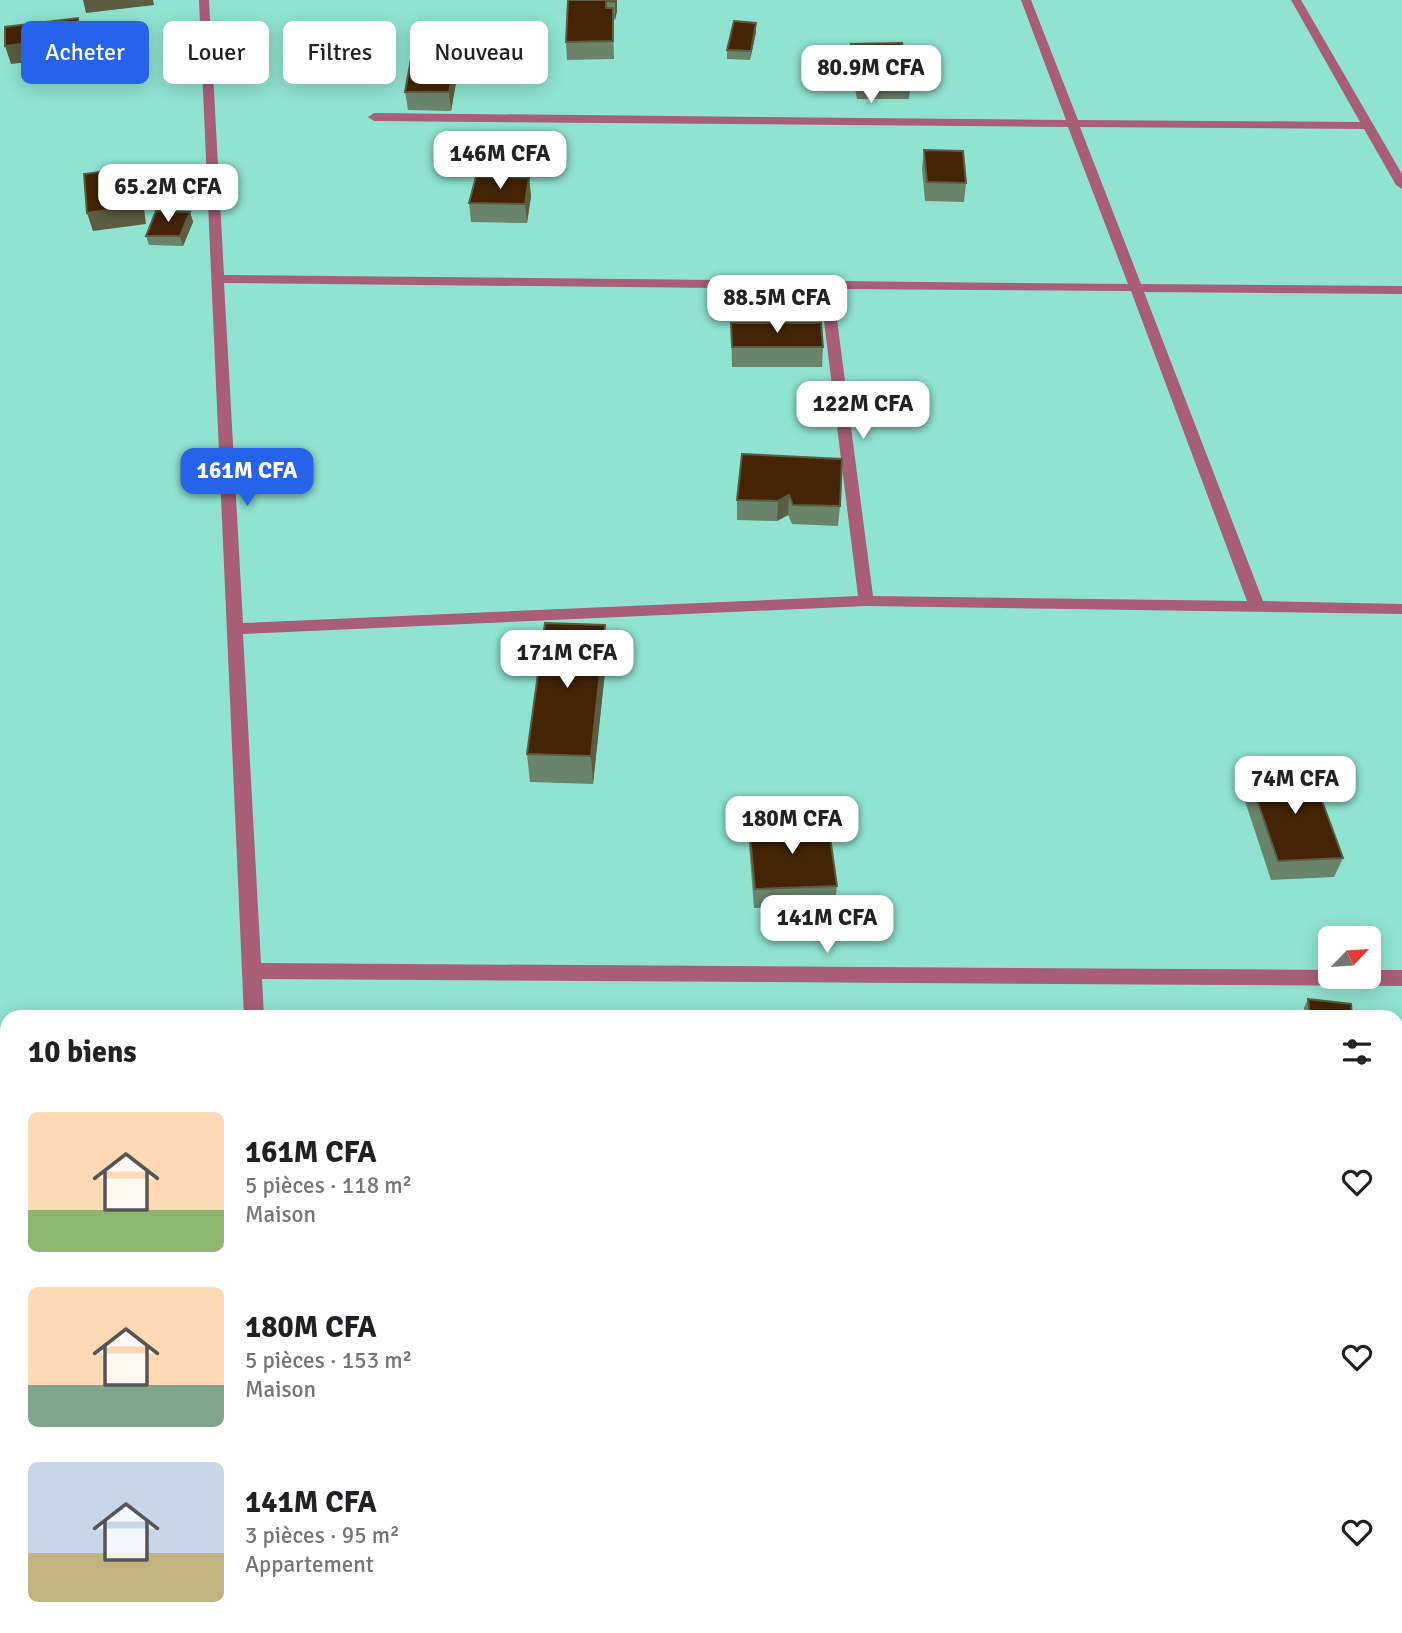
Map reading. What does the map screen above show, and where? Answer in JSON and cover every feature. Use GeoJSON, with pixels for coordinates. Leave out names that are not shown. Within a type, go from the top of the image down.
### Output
{"type":"FeatureCollection","features":[{"type":"Feature","properties":{"kind":"street"},"geometry":{"type":"LineString","coordinates":[[204,0],[254,1010]]}},
{"type":"Feature","properties":{"kind":"street"},"geometry":{"type":"LineString","coordinates":[[1026,0],[1257,606]]}},
{"type":"Feature","properties":{"kind":"street"},"geometry":{"type":"LineString","coordinates":[[1296,0],[1402,185]]}},
{"type":"Feature","properties":{"kind":"street"},"geometry":{"type":"LineString","coordinates":[[374,117],[1368,126]]}},
{"type":"Feature","properties":{"kind":"street"},"geometry":{"type":"LineString","coordinates":[[218,279],[1402,289]]}},
{"type":"Feature","properties":{"kind":"street"},"geometry":{"type":"LineString","coordinates":[[826,285],[866,601]]}},
{"type":"Feature","properties":{"kind":"street"},"geometry":{"type":"LineString","coordinates":[[235,629],[866,601],[1402,609]]}},
{"type":"Feature","properties":{"kind":"street"},"geometry":{"type":"LineString","coordinates":[[251,971],[1402,978]]}},
{"type":"Feature","properties":{"kind":"building"},"geometry":{"type":"Polygon","coordinates":[[[568,0],[615,0],[606,1],[606,8],[613,8],[613,41],[566,42],[568,0]]]}},
{"type":"Feature","properties":{"kind":"building"},"geometry":{"type":"Polygon","coordinates":[[[78,18],[78,21],[54,21],[78,18]]]}},
{"type":"Feature","properties":{"kind":"building"},"geometry":{"type":"Polygon","coordinates":[[[734,21],[756,23],[751,51],[727,50],[734,21]]]}},
{"type":"Feature","properties":{"kind":"building"},"geometry":{"type":"Polygon","coordinates":[[[21,25],[21,44],[5,46],[5,27],[21,25]]]}},
{"type":"Feature","properties":{"kind":"building"},"geometry":{"type":"Polygon","coordinates":[[[902,43],[911,80],[858,81],[851,44],[902,43]]]}},
{"type":"Feature","properties":{"kind":"building"},"geometry":{"type":"Polygon","coordinates":[[[410,64],[410,84],[450,84],[449,92],[405,92],[410,64]]]}},
{"type":"Feature","properties":{"kind":"building"},"geometry":{"type":"Polygon","coordinates":[[[924,150],[963,151],[966,183],[927,182],[924,150]]]}},
{"type":"Feature","properties":{"kind":"building"},"geometry":{"type":"Polygon","coordinates":[[[136,167],[141,205],[87,213],[84,174],[136,167]]]}},
{"type":"Feature","properties":{"kind":"building"},"geometry":{"type":"Polygon","coordinates":[[[476,177],[529,178],[525,204],[469,203],[476,177]]]}},
{"type":"Feature","properties":{"kind":"building"},"geometry":{"type":"Polygon","coordinates":[[[156,211],[190,212],[180,236],[146,236],[156,211]]]}},
{"type":"Feature","properties":{"kind":"building"},"geometry":{"type":"Polygon","coordinates":[[[731,323],[821,323],[823,347],[732,347],[731,323]]]}},
{"type":"Feature","properties":{"kind":"building"},"geometry":{"type":"Polygon","coordinates":[[[742,454],[842,459],[840,506],[793,505],[789,495],[778,501],[737,500],[742,454]]]}},
{"type":"Feature","properties":{"kind":"building"},"geometry":{"type":"Polygon","coordinates":[[[545,623],[605,625],[591,756],[527,754],[545,623]]]}},
{"type":"Feature","properties":{"kind":"building"},"geometry":{"type":"Polygon","coordinates":[[[1311,771],[1343,858],[1278,861],[1248,774],[1311,771]]]}},
{"type":"Feature","properties":{"kind":"building"},"geometry":{"type":"Polygon","coordinates":[[[828,823],[837,886],[755,889],[749,826],[828,823]]]}},
{"type":"Feature","properties":{"kind":"building"},"geometry":{"type":"Polygon","coordinates":[[[1308,999],[1351,1004],[1351,1010],[1309,1010],[1308,999]]]}}]}
